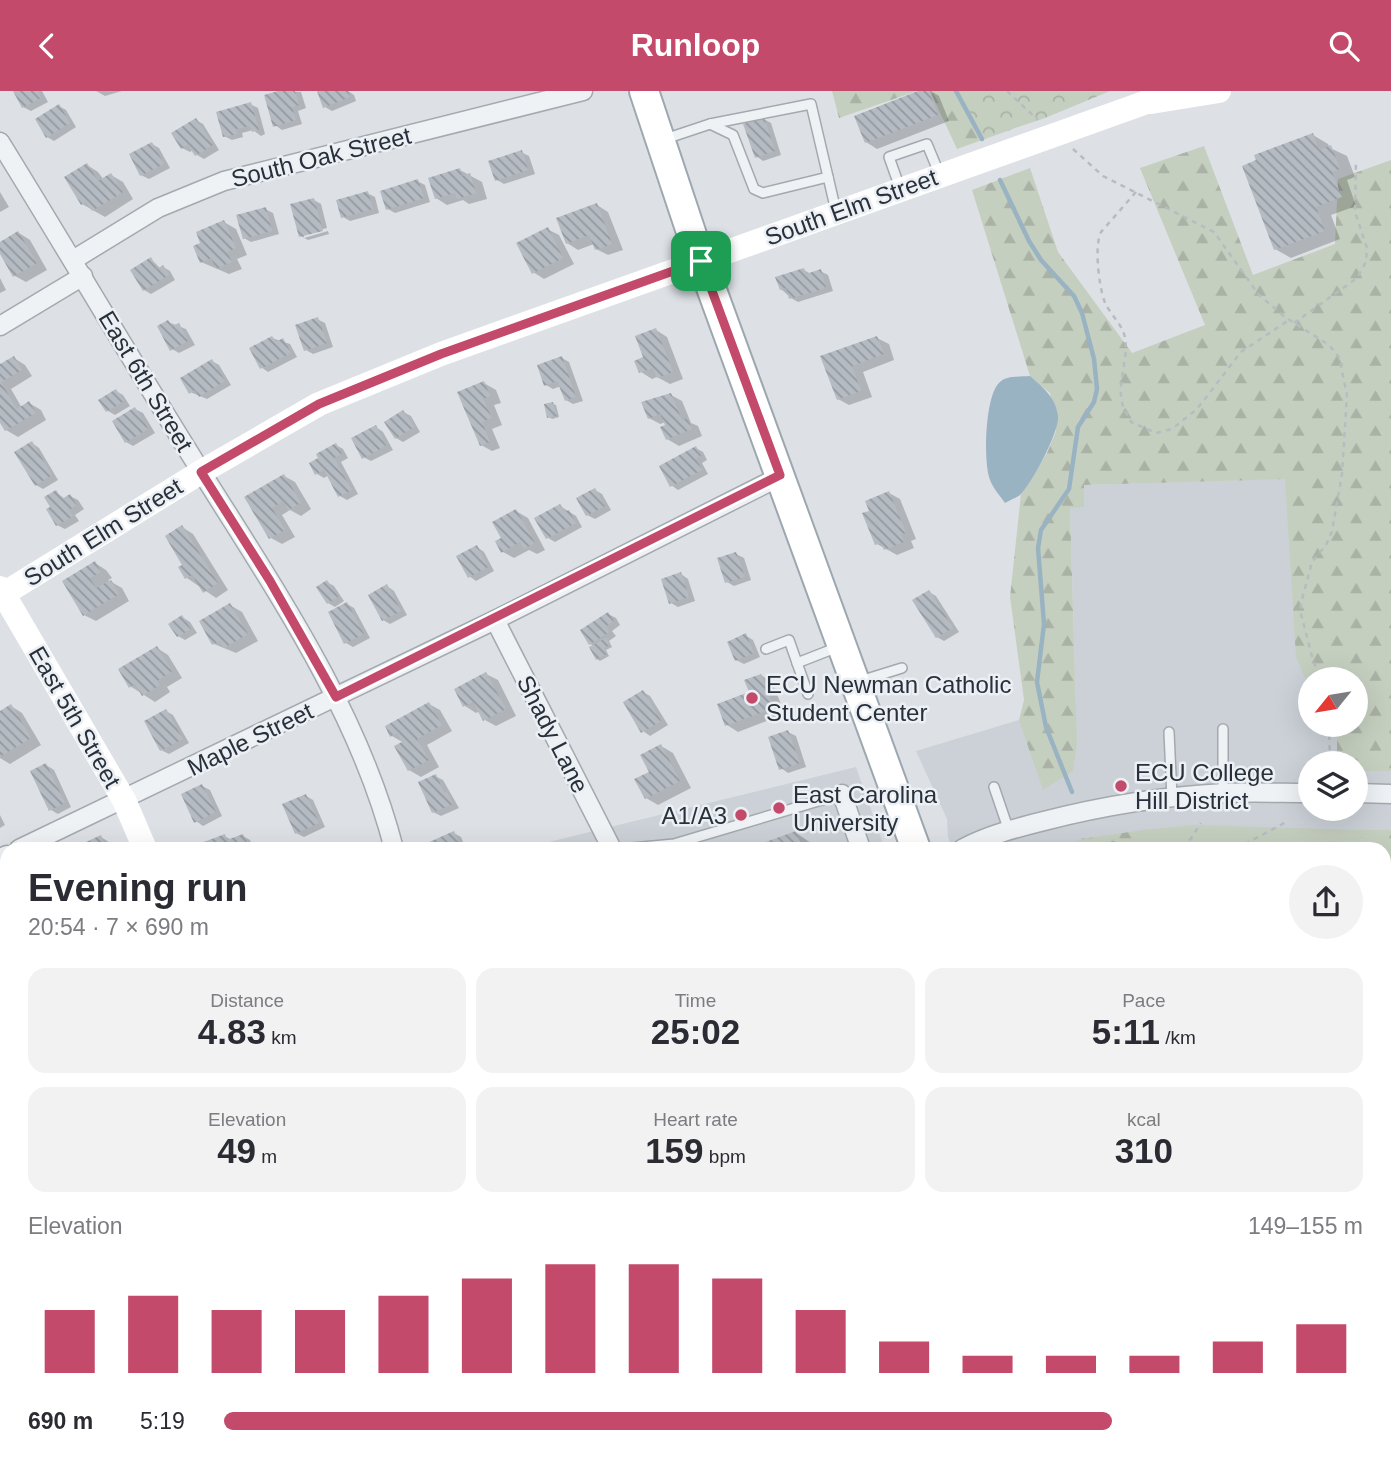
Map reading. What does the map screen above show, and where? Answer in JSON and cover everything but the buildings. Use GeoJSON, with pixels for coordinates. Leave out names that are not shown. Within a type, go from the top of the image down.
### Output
{"type":"FeatureCollection","features":[{"type":"Feature","properties":{"kind":"main road"},"geometry":{"type":"LineString","coordinates":[[644,91],[701,261],[913,842]]}},
{"type":"Feature","properties":{"kind":"street","name":"South Oak Street"},"geometry":{"type":"LineString","coordinates":[[0,326],[158,208],[224,181],[583,91]]}},
{"type":"Feature","properties":{"kind":"street","name":"South Elm Street"},"geometry":{"type":"LineString","coordinates":[[1,592],[319,404],[441,354],[1143,103],[1168,91]]}},
{"type":"Feature","properties":{"kind":"street","name":"South Elm Street"},"geometry":{"type":"LineString","coordinates":[[1143,103],[1219,91]]}},
{"type":"Feature","properties":{"kind":"street","name":"East 6th Street"},"geometry":{"type":"LineString","coordinates":[[0,142],[270,581],[336,697],[372,779],[392,842]]}},
{"type":"Feature","properties":{"kind":"street","name":"Maple Street"},"geometry":{"type":"LineString","coordinates":[[34,842],[495,620],[780,475]]}},
{"type":"Feature","properties":{"kind":"street","name":"East 5th Street"},"geometry":{"type":"LineString","coordinates":[[1,592],[124,800],[142,842]]}},
{"type":"Feature","properties":{"kind":"street","name":"Shady Lane"},"geometry":{"type":"LineString","coordinates":[[495,620],[608,842]]}},
{"type":"Feature","properties":{"kind":"street"},"geometry":{"type":"LineString","coordinates":[[980,842],[1009,831],[1073,814],[1172,798],[1223,793],[1298,793]]}},
{"type":"Feature","properties":{"kind":"street"},"geometry":{"type":"LineString","coordinates":[[1368,793],[1391,794]]}},
{"type":"Feature","properties":{"kind":"street"},"geometry":{"type":"LineString","coordinates":[[842,794],[859,842]]}},
{"type":"Feature","properties":{"kind":"lane"},"geometry":{"type":"LineString","coordinates":[[661,141],[710,124],[811,104],[837,212]]}},
{"type":"Feature","properties":{"kind":"lane"},"geometry":{"type":"LineString","coordinates":[[710,124],[733,135],[754,190],[763,193],[828,177]]}},
{"type":"Feature","properties":{"kind":"lane"},"geometry":{"type":"LineString","coordinates":[[901,190],[889,157],[927,144],[940,175]]}},
{"type":"Feature","properties":{"kind":"lane"},"geometry":{"type":"LineString","coordinates":[[766,649],[789,639],[808,694]]}},
{"type":"Feature","properties":{"kind":"lane"},"geometry":{"type":"LineString","coordinates":[[797,663],[841,646]]}},
{"type":"Feature","properties":{"kind":"lane"},"geometry":{"type":"LineString","coordinates":[[855,683],[902,668]]}},
{"type":"Feature","properties":{"kind":"lane"},"geometry":{"type":"LineString","coordinates":[[1223,730],[1223,793]]}},
{"type":"Feature","properties":{"kind":"lane"},"geometry":{"type":"LineString","coordinates":[[1169,732],[1172,798]]}},
{"type":"Feature","properties":{"kind":"lane"},"geometry":{"type":"LineString","coordinates":[[994,787],[1009,831]]}},
{"type":"Feature","properties":{"kind":"lane"},"geometry":{"type":"LineString","coordinates":[[681,842],[842,794]]}},
{"type":"Feature","properties":{"kind":"path"},"geometry":{"type":"LineString","coordinates":[[1007,91],[1042,123]]}},
{"type":"Feature","properties":{"kind":"path"},"geometry":{"type":"LineString","coordinates":[[1072,148],[1103,176],[1214,232],[1259,295],[1289,320],[1329,345],[1339,357],[1347,395],[1342,474],[1332,531],[1326,545],[1312,562],[1301,603],[1301,614],[1316,667]]}},
{"type":"Feature","properties":{"kind":"path"},"geometry":{"type":"LineString","coordinates":[[1294,323],[1357,278],[1366,262],[1367,248],[1356,212],[1356,162]]}},
{"type":"Feature","properties":{"kind":"path"},"geometry":{"type":"LineString","coordinates":[[1136,192],[1101,232],[1097,250],[1104,300],[1125,335],[1122,403],[1131,422],[1156,433],[1172,429],[1197,409],[1241,352],[1289,320]]}},
{"type":"Feature","properties":{"kind":"path"},"geometry":{"type":"LineString","coordinates":[[1249,842],[1287,821]]}},
{"type":"Feature","properties":{"kind":"path"},"geometry":{"type":"LineString","coordinates":[[1189,842],[1201,823]]}},
{"type":"Feature","properties":{"kind":"path"},"geometry":{"type":"LineString","coordinates":[[1083,838],[1083,842]]}},
{"type":"Feature","properties":{"kind":"shaded area","name":"ECU College Hill District"},"geometry":{"type":"Polygon","coordinates":[[[1391,475],[1391,842],[950,842],[947,819],[916,751],[1019,720],[1076,707],[1070,508],[1084,485],[1391,475]]]}},
{"type":"Feature","properties":{"kind":"shaded area","name":"East Carolina University"},"geometry":{"type":"Polygon","coordinates":[[[856,767],[883,842],[549,842],[856,767]]]}},
{"type":"Feature","properties":{"kind":"green space"},"geometry":{"type":"Polygon","coordinates":[[[832,91],[917,91],[839,118],[832,91]]]}},
{"type":"Feature","properties":{"kind":"green space"},"geometry":{"type":"Polygon","coordinates":[[[930,91],[995,91],[1013,129],[957,149],[930,91]]]}},
{"type":"Feature","properties":{"kind":"green space"},"geometry":{"type":"Polygon","coordinates":[[[956,91],[1110,91],[1045,118],[982,139],[956,91]]]}},
{"type":"Feature","properties":{"kind":"green space"},"geometry":{"type":"Polygon","coordinates":[[[1204,146],[1253,275],[1335,244],[1338,179],[1391,160],[1391,771],[1368,771],[1368,751],[1337,751],[1337,737],[1368,737],[1368,667],[1300,667],[1296,657],[1285,479],[1084,485],[1084,507],[1070,508],[1077,743],[1073,771],[1043,790],[1019,720],[1024,700],[1010,597],[1021,494],[1047,453],[1056,431],[1050,393],[1030,376],[972,190],[1030,168],[1058,252],[1132,353],[1205,325],[1140,168],[1204,146]]]}},
{"type":"Feature","properties":{"kind":"green space"},"geometry":{"type":"Polygon","coordinates":[[[1194,825],[1362,830],[1361,842],[1144,842],[1143,830],[1194,825]]]}},
{"type":"Feature","properties":{"kind":"green space"},"geometry":{"type":"Polygon","coordinates":[[[1143,830],[1144,842],[1073,842],[1143,830]]]}},
{"type":"Feature","properties":{"kind":"green space"},"geometry":{"type":"Polygon","coordinates":[[[1362,830],[1391,830],[1391,842],[1361,842],[1362,830]]]}},
{"type":"Feature","properties":{"kind":"water"},"geometry":{"type":"Polygon","coordinates":[[[1030,376],[1052,398],[1057,410],[1057,423],[1050,445],[1031,481],[1020,495],[1005,503],[993,486],[988,471],[988,415],[994,390],[1002,380],[1030,376]]]}},
{"type":"Feature","properties":{"kind":"waterway"},"geometry":{"type":"LineString","coordinates":[[956,91],[982,139]]}},
{"type":"Feature","properties":{"kind":"waterway"},"geometry":{"type":"LineString","coordinates":[[1000,180],[1041,260],[1074,296],[1082,313],[1094,359],[1097,389],[1094,402],[1078,427],[1069,489],[1041,530],[1038,548],[1044,624],[1037,682],[1046,727],[1072,792]]}},
{"type":"Feature","properties":{"kind":"place","name":"ECU Newman Catholic Student Center"},"geometry":{"type":"Point","coordinates":[752,698]}},
{"type":"Feature","properties":{"kind":"place","name":"ECU College Hill District"},"geometry":{"type":"Point","coordinates":[1121,786]}},
{"type":"Feature","properties":{"kind":"place","name":"East Carolina University"},"geometry":{"type":"Point","coordinates":[779,808]}},
{"type":"Feature","properties":{"kind":"place","name":"A1/A3"},"geometry":{"type":"Point","coordinates":[741,815]}},
{"type":"Feature","properties":{"kind":"route"},"geometry":{"type":"LineString","coordinates":[[701,261],[780,475],[495,620],[336,697],[270,581],[201,472],[319,404],[441,354],[701,261]]}}]}
